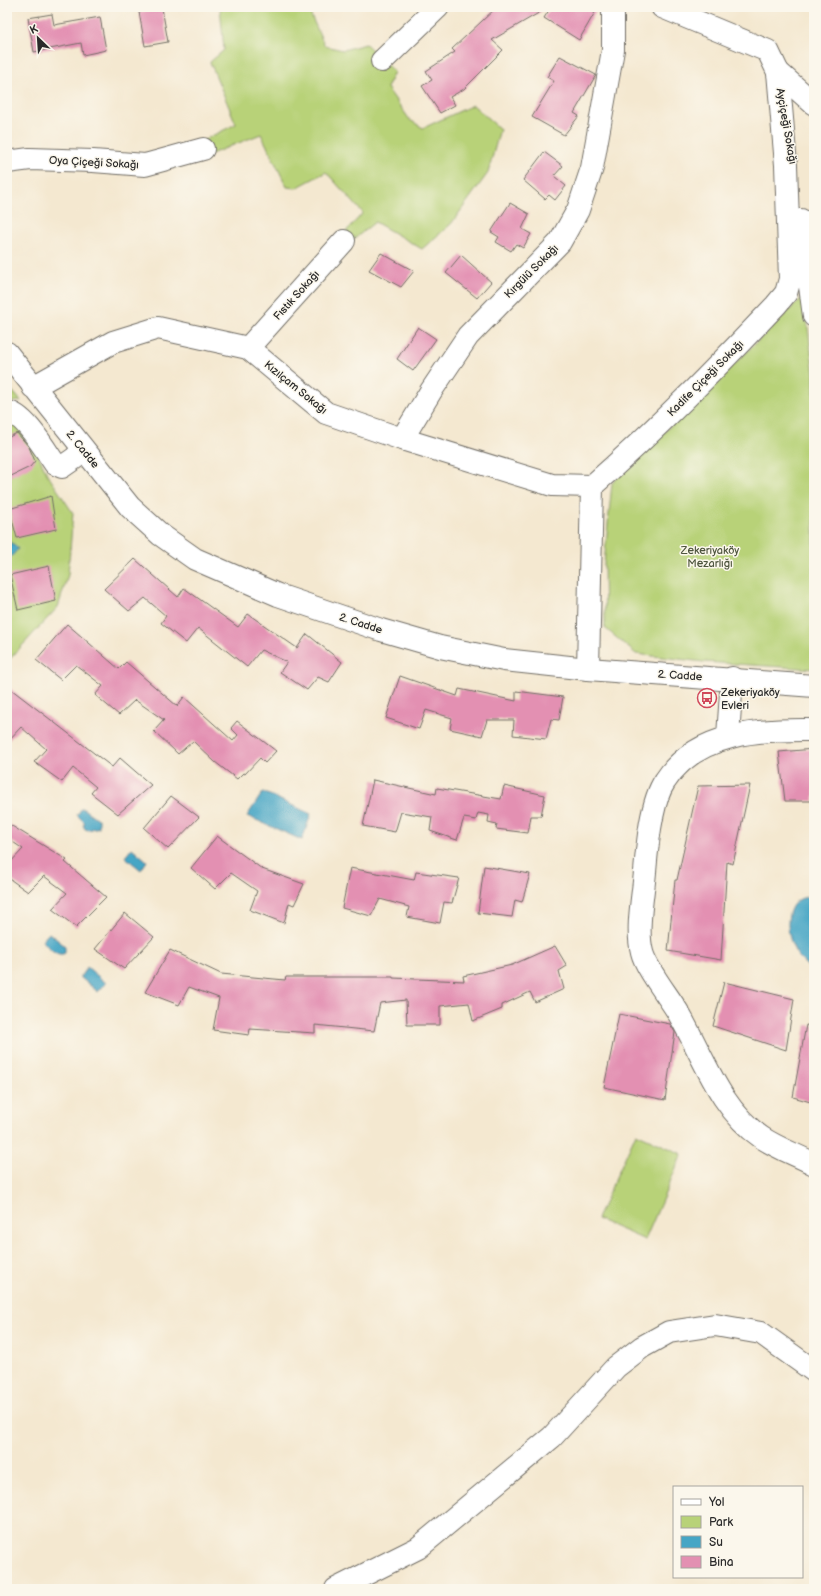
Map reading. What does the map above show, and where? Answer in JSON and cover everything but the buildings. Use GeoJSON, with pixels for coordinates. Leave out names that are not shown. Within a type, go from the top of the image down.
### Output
{"type":"FeatureCollection","features":[{"type":"Feature","properties":{"kind":"street"},"geometry":{"type":"LineString","coordinates":[[382,61],[438,7]]}},
{"type":"Feature","properties":{"kind":"street","name":"Kırgülü Sokağı"},"geometry":{"type":"LineString","coordinates":[[402,439],[431,391],[468,336],[560,242],[578,210],[592,168],[613,50],[613,7]]}},
{"type":"Feature","properties":{"kind":"street","name":"Ayçiçeği Sokağı"},"geometry":{"type":"LineString","coordinates":[[662,7],[768,51],[778,72],[792,146],[814,316]]}},
{"type":"Feature","properties":{"kind":"street"},"geometry":{"type":"LineString","coordinates":[[778,72],[814,104]]}},
{"type":"Feature","properties":{"kind":"street","name":"Kadife Çiçeği Sokağı"},"geometry":{"type":"LineString","coordinates":[[592,486],[631,452],[705,379],[786,293],[790,279],[788,205],[778,72]]}},
{"type":"Feature","properties":{"kind":"street","name":"Oya Çiçeği Sokağı"},"geometry":{"type":"LineString","coordinates":[[7,162],[38,159],[146,165],[203,149]]}},
{"type":"Feature","properties":{"kind":"street","name":"Fıstık Sokağı"},"geometry":{"type":"LineString","coordinates":[[248,348],[344,241]]}},
{"type":"Feature","properties":{"kind":"street","name":"Kızılçam Sokağı"},"geometry":{"type":"LineString","coordinates":[[33,387],[113,342],[158,328],[248,348],[326,413],[402,439],[552,485],[592,486]]}},
{"type":"Feature","properties":{"kind":"street","name":"2. Cadde"},"geometry":{"type":"LineString","coordinates":[[7,353],[130,507],[161,535],[195,558],[271,592],[381,630],[440,647],[504,660],[588,669],[732,678],[814,686]]}},
{"type":"Feature","properties":{"kind":"street"},"geometry":{"type":"LineString","coordinates":[[7,412],[12,413],[23,421],[55,464],[62,467],[75,458],[83,449]]}},
{"type":"Feature","properties":{"kind":"street"},"geometry":{"type":"LineString","coordinates":[[588,669],[592,486]]}},
{"type":"Feature","properties":{"kind":"street"},"geometry":{"type":"LineString","coordinates":[[728,736],[732,678]]}},
{"type":"Feature","properties":{"kind":"street"},"geometry":{"type":"LineString","coordinates":[[814,730],[785,729],[728,736],[693,753],[678,765],[664,782],[653,814],[646,864],[640,935],[642,954],[679,1014],[716,1086],[737,1115],[762,1138],[814,1164]]}},
{"type":"Feature","properties":{"kind":"street"},"geometry":{"type":"LineString","coordinates":[[336,1589],[418,1548],[552,1437],[616,1367],[642,1347],[669,1332],[715,1325],[760,1332],[814,1370]]}},
{"type":"Feature","properties":{"kind":"green space"},"geometry":{"type":"Polygon","coordinates":[[[220,7],[307,7],[325,46],[343,50],[366,44],[394,72],[387,88],[410,120],[423,128],[473,105],[500,129],[488,173],[451,224],[422,249],[375,222],[347,245],[341,237],[363,213],[326,172],[296,188],[287,187],[261,134],[206,156],[200,142],[236,124],[210,62],[224,50],[220,7]]]}},
{"type":"Feature","properties":{"kind":"green space","name":"Zekeriyaköy Mezarlığı"},"geometry":{"type":"Polygon","coordinates":[[[804,296],[814,375],[814,669],[704,662],[636,654],[605,628],[604,564],[612,483],[804,296]]]}},
{"type":"Feature","properties":{"kind":"green space"},"geometry":{"type":"Polygon","coordinates":[[[7,385],[21,401],[7,403],[7,385]]]}},
{"type":"Feature","properties":{"kind":"green space"},"geometry":{"type":"Polygon","coordinates":[[[7,424],[20,425],[38,454],[47,474],[73,513],[68,575],[58,607],[7,662],[7,424]]]}},
{"type":"Feature","properties":{"kind":"green space"},"geometry":{"type":"Polygon","coordinates":[[[636,1133],[682,1154],[645,1240],[597,1219],[636,1133]]]}},
{"type":"Feature","properties":{"kind":"water"},"geometry":{"type":"Polygon","coordinates":[[[7,541],[15,545],[18,549],[11,557],[7,555],[7,541]]]}},
{"type":"Feature","properties":{"kind":"water"},"geometry":{"type":"Polygon","coordinates":[[[263,792],[311,814],[302,840],[247,816],[263,792]]]}},
{"type":"Feature","properties":{"kind":"water"},"geometry":{"type":"Polygon","coordinates":[[[82,808],[99,820],[99,827],[88,830],[85,829],[83,825],[85,823],[77,815],[82,808]]]}},
{"type":"Feature","properties":{"kind":"water"},"geometry":{"type":"Polygon","coordinates":[[[132,848],[147,861],[141,870],[125,857],[132,848]]]}},
{"type":"Feature","properties":{"kind":"water"},"geometry":{"type":"Polygon","coordinates":[[[814,897],[814,972],[802,961],[796,952],[791,941],[788,923],[789,914],[797,901],[804,898],[814,897]]]}},
{"type":"Feature","properties":{"kind":"water"},"geometry":{"type":"Polygon","coordinates":[[[49,933],[65,946],[65,953],[56,953],[42,941],[49,933]]]}},
{"type":"Feature","properties":{"kind":"water"},"geometry":{"type":"Polygon","coordinates":[[[87,967],[106,983],[98,992],[80,977],[87,967]]]}},
{"type":"Feature","properties":{"kind":"place","name":"Zekeriyaköy Evleri"},"geometry":{"type":"Point","coordinates":[707,698]}}]}
